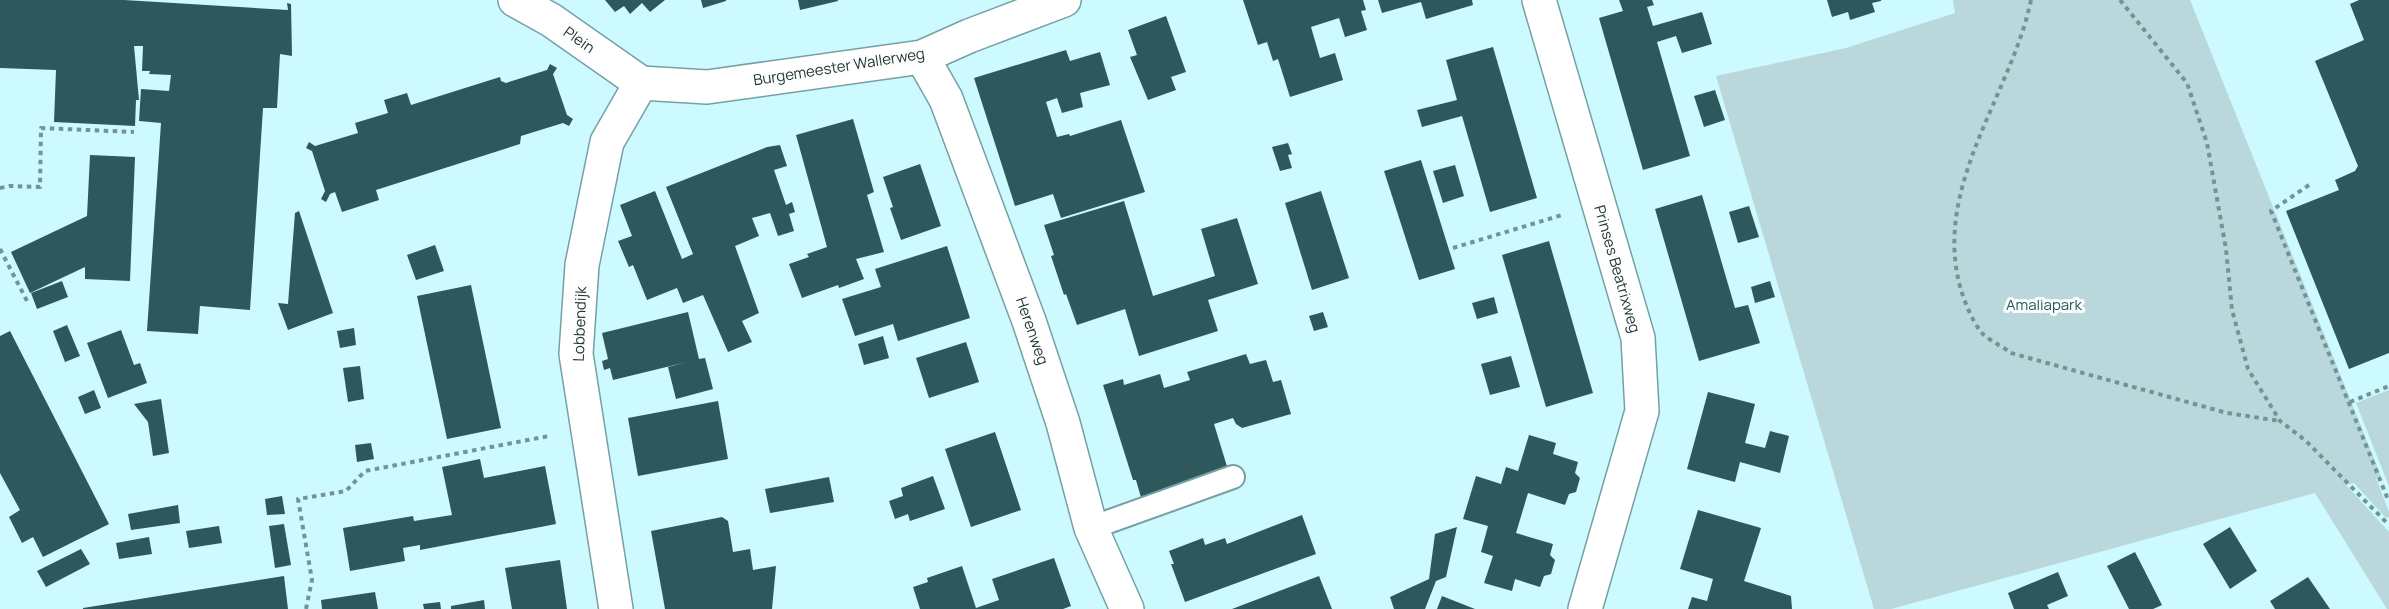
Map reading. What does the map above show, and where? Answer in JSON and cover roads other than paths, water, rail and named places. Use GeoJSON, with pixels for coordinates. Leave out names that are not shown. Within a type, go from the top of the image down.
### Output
{"type":"FeatureCollection","features":[{"type":"Feature","properties":{"kind":"street","name":"Plein"},"geometry":{"type":"LineString","coordinates":[[515,0],[551,20],[641,83]]}},
{"type":"Feature","properties":{"kind":"street","name":"Burgemeester Wallerweg"},"geometry":{"type":"LineString","coordinates":[[641,83],[707,87],[922,57],[969,36],[1064,0]]}},
{"type":"Feature","properties":{"kind":"street","name":"Prinses Beatrixweg"},"geometry":{"type":"LineString","coordinates":[[1539,0],[1638,338],[1642,411],[1585,609]]}},
{"type":"Feature","properties":{"kind":"street","name":"Herenweg"},"geometry":{"type":"LineString","coordinates":[[922,57],[946,99],[1029,321],[1063,423],[1091,528],[1127,609]]}},
{"type":"Feature","properties":{"kind":"street","name":"Lobbendijk"},"geometry":{"type":"LineString","coordinates":[[616,609],[576,354],[582,265],[607,142],[641,83]]}},
{"type":"Feature","properties":{"kind":"lane"},"geometry":{"type":"LineString","coordinates":[[1091,528],[1233,477]]}},
{"type":"Feature","properties":{"kind":"park label","name":"Amaliapark"},"geometry":{"type":"Point","coordinates":[2044,305]}}]}
